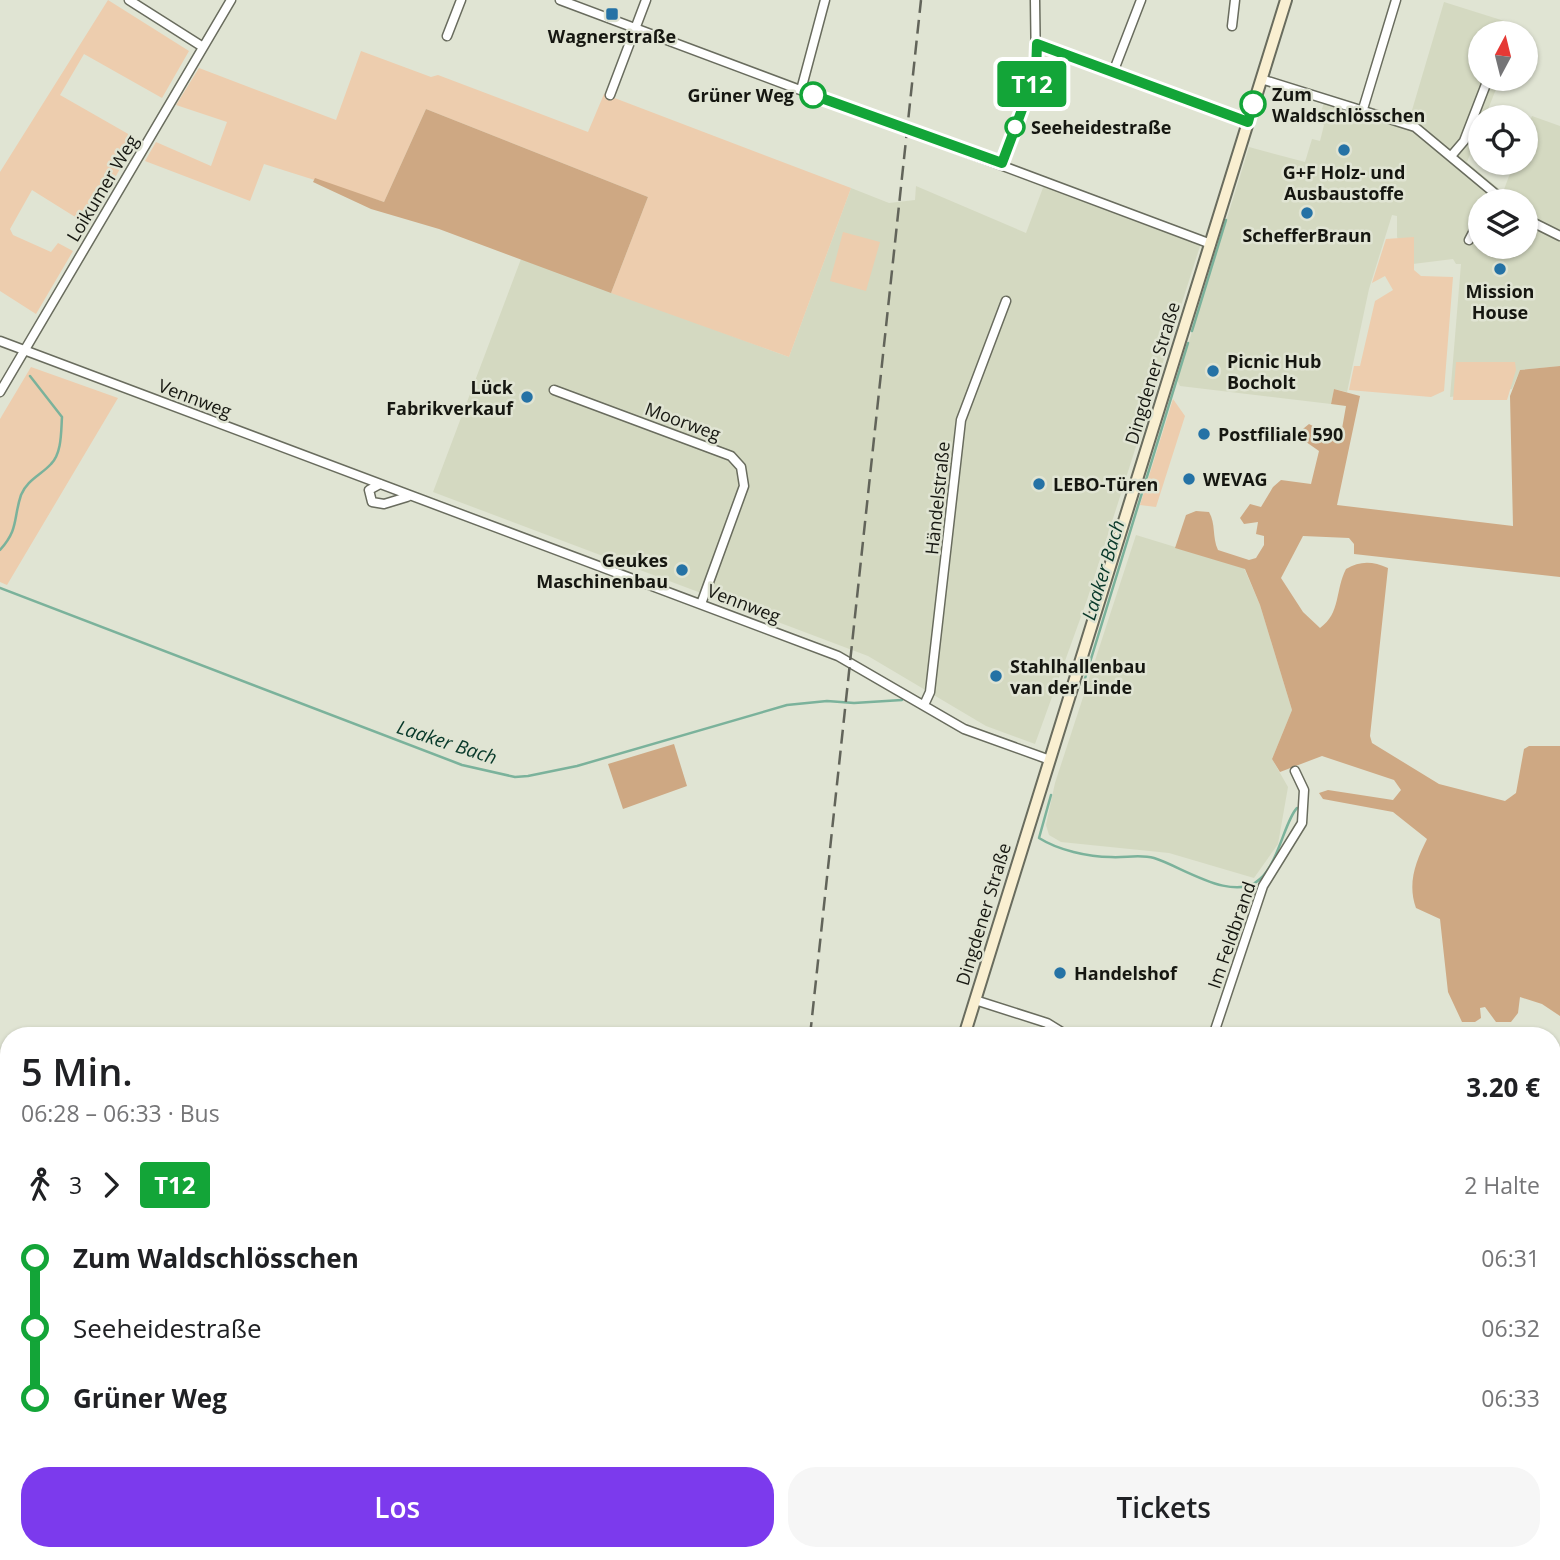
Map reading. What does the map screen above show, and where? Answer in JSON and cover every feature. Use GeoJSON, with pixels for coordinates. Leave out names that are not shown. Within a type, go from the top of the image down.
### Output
{"type":"FeatureCollection","features":[{"type":"Feature","properties":{"kind":"main road","name":"Dingdener Straße"},"geometry":{"type":"LineString","coordinates":[[967,1027],[1286,0]]}},
{"type":"Feature","properties":{"kind":"street"},"geometry":{"type":"LineString","coordinates":[[129,0],[203,47]]}},
{"type":"Feature","properties":{"kind":"street","name":"Loikumer Weg"},"geometry":{"type":"LineString","coordinates":[[0,392],[231,0]]}},
{"type":"Feature","properties":{"kind":"street"},"geometry":{"type":"LineString","coordinates":[[447,36],[460,0]]}},
{"type":"Feature","properties":{"kind":"street"},"geometry":{"type":"LineString","coordinates":[[560,0],[1002,163],[1210,244]]}},
{"type":"Feature","properties":{"kind":"street"},"geometry":{"type":"LineString","coordinates":[[610,95],[646,0]]}},
{"type":"Feature","properties":{"kind":"street"},"geometry":{"type":"LineString","coordinates":[[801,90],[825,0]]}},
{"type":"Feature","properties":{"kind":"street"},"geometry":{"type":"LineString","coordinates":[[1002,163],[1036,72],[1035,0]]}},
{"type":"Feature","properties":{"kind":"street"},"geometry":{"type":"LineString","coordinates":[[1114,70],[1141,0]]}},
{"type":"Feature","properties":{"kind":"street"},"geometry":{"type":"LineString","coordinates":[[1232,26],[1236,0]]}},
{"type":"Feature","properties":{"kind":"street"},"geometry":{"type":"LineString","coordinates":[[1363,109],[1396,0]]}},
{"type":"Feature","properties":{"kind":"street"},"geometry":{"type":"LineString","coordinates":[[1037,44],[1114,70],[1248,122]]}},
{"type":"Feature","properties":{"kind":"street"},"geometry":{"type":"LineString","coordinates":[[1261,79],[1415,127],[1452,155],[1488,189]]}},
{"type":"Feature","properties":{"kind":"street"},"geometry":{"type":"LineString","coordinates":[[1452,155],[1464,141],[1483,91]]}},
{"type":"Feature","properties":{"kind":"street"},"geometry":{"type":"LineString","coordinates":[[1538,225],[1560,236]]}},
{"type":"Feature","properties":{"kind":"street","name":"Händelstraße"},"geometry":{"type":"LineString","coordinates":[[924,705],[929,698],[932,679],[961,420],[1006,301]]}},
{"type":"Feature","properties":{"kind":"street","name":"Vennweg"},"geometry":{"type":"LineString","coordinates":[[0,341],[850,661],[982,737],[1050,760]]}},
{"type":"Feature","properties":{"kind":"street","name":"Moorweg"},"geometry":{"type":"LineString","coordinates":[[554,390],[731,456],[741,467],[744,486],[701,604]]}},
{"type":"Feature","properties":{"kind":"street","name":"Vennweg"},"geometry":{"type":"LineString","coordinates":[[380,484],[369,490],[368,495],[378,505],[400,497],[417,498]]}},
{"type":"Feature","properties":{"kind":"street","name":"Im Feldbrand"},"geometry":{"type":"LineString","coordinates":[[1216,1027],[1263,886],[1302,823],[1304,790],[1294,771]]}},
{"type":"Feature","properties":{"kind":"street"},"geometry":{"type":"LineString","coordinates":[[975,1000],[1053,1027]]}},
{"type":"Feature","properties":{"kind":"shaded area"},"geometry":{"type":"Polygon","coordinates":[[[108,0],[189,51],[162,98],[84,54],[60,95],[137,139],[88,225],[32,190],[10,229],[13,235],[51,252],[58,243],[73,251],[36,314],[0,291],[0,172],[108,0]]]}},
{"type":"Feature","properties":{"kind":"shaded area"},"geometry":{"type":"Polygon","coordinates":[[[1444,2],[1504,21],[1468,21],[1468,91],[1495,91],[1490,105],[1468,105],[1468,175],[1483,175],[1499,189],[1468,189],[1468,259],[1538,259],[1538,189],[1504,189],[1509,175],[1538,175],[1538,118],[1560,126],[1560,366],[1520,370],[1512,389],[1450,397],[1461,264],[1456,264],[1453,259],[1413,264],[1397,237],[1397,216],[1392,215],[1369,289],[1347,392],[1334,389],[1331,404],[1180,386],[1177,380],[1249,147],[1305,162],[1312,139],[1320,141],[1324,125],[1318,122],[1325,99],[1400,123],[1410,117],[1444,2]]]}},
{"type":"Feature","properties":{"kind":"shaded area"},"geometry":{"type":"Polygon","coordinates":[[[361,51],[431,77],[438,75],[588,132],[604,94],[851,188],[789,357],[611,293],[648,197],[426,109],[384,202],[264,164],[250,201],[145,161],[156,142],[211,166],[227,122],[176,105],[199,68],[336,120],[361,51]]]}},
{"type":"Feature","properties":{"kind":"shaded area"},"geometry":{"type":"Polygon","coordinates":[[[426,109],[648,197],[611,293],[439,229],[371,209],[313,182],[315,178],[384,202],[426,109]]]}},
{"type":"Feature","properties":{"kind":"shaded area"},"geometry":{"type":"Polygon","coordinates":[[[1044,185],[1201,243],[1087,600],[1035,744],[986,726],[868,656],[433,492],[521,259],[789,357],[851,188],[889,203],[915,200],[916,186],[1026,233],[1044,185]]]}},
{"type":"Feature","properties":{"kind":"shaded area"},"geometry":{"type":"Polygon","coordinates":[[[843,232],[880,242],[866,291],[830,281],[843,232]]]}},
{"type":"Feature","properties":{"kind":"shaded area"},"geometry":{"type":"Polygon","coordinates":[[[1414,237],[1414,270],[1421,276],[1453,277],[1444,391],[1431,397],[1349,390],[1354,366],[1360,366],[1375,301],[1393,290],[1385,276],[1372,283],[1386,239],[1414,237]]]}},
{"type":"Feature","properties":{"kind":"shaded area"},"geometry":{"type":"Polygon","coordinates":[[[1456,362],[1515,362],[1516,370],[1507,400],[1453,400],[1456,362]]]}},
{"type":"Feature","properties":{"kind":"shaded area"},"geometry":{"type":"Polygon","coordinates":[[[1560,366],[1560,577],[1354,554],[1354,544],[1349,538],[1303,536],[1281,578],[1303,612],[1320,628],[1335,608],[1346,569],[1366,563],[1388,568],[1370,736],[1372,743],[1439,784],[1505,801],[1516,793],[1524,749],[1529,746],[1560,746],[1560,1016],[1542,1004],[1520,997],[1518,1013],[1511,1022],[1496,1022],[1485,1007],[1480,1008],[1481,1018],[1475,1022],[1462,1022],[1448,992],[1440,919],[1416,908],[1413,899],[1414,872],[1427,839],[1393,812],[1323,799],[1319,793],[1328,790],[1393,800],[1401,790],[1394,780],[1322,756],[1280,772],[1272,759],[1292,710],[1260,605],[1245,569],[1175,548],[1186,515],[1196,511],[1209,512],[1218,550],[1249,560],[1256,558],[1264,545],[1264,536],[1256,534],[1258,522],[1244,524],[1240,518],[1250,504],[1261,507],[1273,487],[1281,480],[1311,484],[1319,451],[1299,437],[1298,433],[1309,424],[1340,440],[1346,406],[1331,404],[1334,389],[1360,396],[1337,505],[1513,526],[1510,396],[1520,370],[1560,366]]]}},
{"type":"Feature","properties":{"kind":"shaded area"},"geometry":{"type":"Polygon","coordinates":[[[31,367],[118,398],[7,585],[0,582],[0,419],[31,367]]]}},
{"type":"Feature","properties":{"kind":"shaded area"},"geometry":{"type":"Polygon","coordinates":[[[1173,399],[1185,416],[1156,507],[1140,505],[1173,399]]]}},
{"type":"Feature","properties":{"kind":"shaded area"},"geometry":{"type":"Polygon","coordinates":[[[1136,535],[1244,568],[1260,605],[1292,710],[1272,759],[1288,787],[1278,844],[1254,878],[1169,853],[1061,842],[1049,835],[1046,825],[1055,783],[1136,535]]]}},
{"type":"Feature","properties":{"kind":"shaded area"},"geometry":{"type":"Polygon","coordinates":[[[674,744],[687,786],[623,809],[608,764],[674,744]]]}},
{"type":"Feature","properties":{"kind":"waterway","name":"Laaker Bach"},"geometry":{"type":"LineString","coordinates":[[1192,331],[1226,220]]}},
{"type":"Feature","properties":{"kind":"waterway","name":"Laaker Bach"},"geometry":{"type":"LineString","coordinates":[[1083,685],[1188,343]]}},
{"type":"Feature","properties":{"kind":"waterway"},"geometry":{"type":"LineString","coordinates":[[0,550],[13,530],[21,495],[30,481],[55,459],[60,442],[62,417],[30,376]]}},
{"type":"Feature","properties":{"kind":"waterway","name":"Laaker Bach"},"geometry":{"type":"LineString","coordinates":[[0,588],[462,765],[515,777],[577,766],[787,705],[827,701],[854,703],[902,700]]}},
{"type":"Feature","properties":{"kind":"waterway"},"geometry":{"type":"LineString","coordinates":[[1051,795],[1039,838],[1047,842],[1093,856],[1154,858],[1207,881],[1236,887],[1249,886],[1267,872],[1297,808]]}},
{"type":"Feature","properties":{"kind":"railway"},"geometry":{"type":"LineString","coordinates":[[811,1027],[921,0]]}},
{"type":"Feature","properties":{"kind":"bus line","name":"T12"},"geometry":{"type":"LineString","coordinates":[[813,95],[1002,163],[1036,72],[1037,44],[1114,70],[1248,122],[1253,104]]}},
{"type":"Feature","properties":{"kind":"place","name":"Wagnerstraße"},"geometry":{"type":"Point","coordinates":[612,14]}},
{"type":"Feature","properties":{"kind":"place","name":"Grüner Weg"},"geometry":{"type":"Point","coordinates":[813,95]}},
{"type":"Feature","properties":{"kind":"place","name":"Zum Waldschlösschen"},"geometry":{"type":"Point","coordinates":[1253,104]}},
{"type":"Feature","properties":{"kind":"place","name":"Seeheidestraße"},"geometry":{"type":"Point","coordinates":[1015,127]}},
{"type":"Feature","properties":{"kind":"place","name":"G+F Holz- und Ausbaustoffe"},"geometry":{"type":"Point","coordinates":[1344,150]}},
{"type":"Feature","properties":{"kind":"place","name":"SchefferBraun"},"geometry":{"type":"Point","coordinates":[1307,213]}},
{"type":"Feature","properties":{"kind":"place","name":"Mission House"},"geometry":{"type":"Point","coordinates":[1500,269]}},
{"type":"Feature","properties":{"kind":"place","name":"Picnic Hub Bocholt"},"geometry":{"type":"Point","coordinates":[1213,371]}},
{"type":"Feature","properties":{"kind":"place","name":"Lück Fabrikverkauf"},"geometry":{"type":"Point","coordinates":[527,397]}},
{"type":"Feature","properties":{"kind":"place","name":"Postfiliale 590"},"geometry":{"type":"Point","coordinates":[1204,434]}},
{"type":"Feature","properties":{"kind":"place","name":"WEVAG"},"geometry":{"type":"Point","coordinates":[1189,479]}},
{"type":"Feature","properties":{"kind":"place","name":"LEBO-Türen"},"geometry":{"type":"Point","coordinates":[1039,484]}},
{"type":"Feature","properties":{"kind":"place","name":"Geukes Maschinenbau"},"geometry":{"type":"Point","coordinates":[682,570]}},
{"type":"Feature","properties":{"kind":"place","name":"Stahlhallenbau van der Linde"},"geometry":{"type":"Point","coordinates":[996,676]}},
{"type":"Feature","properties":{"kind":"place","name":"Handelshof"},"geometry":{"type":"Point","coordinates":[1060,973]}}]}
